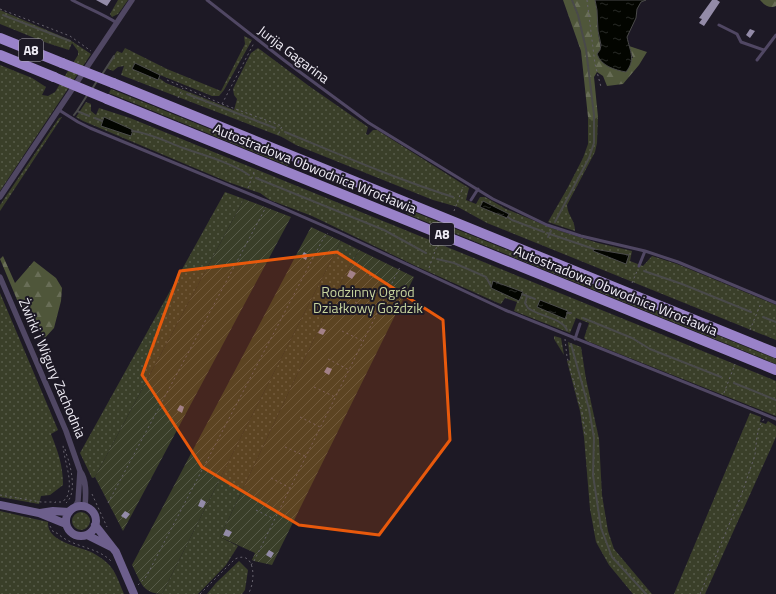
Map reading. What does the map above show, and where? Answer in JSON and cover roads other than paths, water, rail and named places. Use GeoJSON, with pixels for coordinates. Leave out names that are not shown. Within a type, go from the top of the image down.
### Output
{"type":"FeatureCollection","features":[{"type":"Feature","properties":{"kind":"highway","name":"Autostradowa Obwodnica Wrocławia"},"geometry":{"type":"LineString","coordinates":[[0,38],[776,352]]}},
{"type":"Feature","properties":{"kind":"highway","name":"Autostradowa Obwodnica Wrocławia"},"geometry":{"type":"LineString","coordinates":[[0,55],[776,370]]}},
{"type":"Feature","properties":{"kind":"street"},"geometry":{"type":"LineString","coordinates":[[0,197],[132,0]]}},
{"type":"Feature","properties":{"kind":"street","name":"Żwirki i Wigury Zachodnia"},"geometry":{"type":"LineString","coordinates":[[0,277],[66,431],[80,471],[83,475],[86,491],[85,506]]}},
{"type":"Feature","properties":{"kind":"street"},"geometry":{"type":"LineString","coordinates":[[39,513],[72,509],[85,506],[89,508],[95,516],[94,529],[87,535],[82,536],[70,532],[66,524],[66,520],[72,509],[78,501],[80,471]]}},
{"type":"Feature","properties":{"kind":"street"},"geometry":{"type":"LineString","coordinates":[[0,505],[39,513],[66,524]]}},
{"type":"Feature","properties":{"kind":"street"},"geometry":{"type":"LineString","coordinates":[[95,524],[118,556],[134,594]]}},
{"type":"Feature","properties":{"kind":"street"},"geometry":{"type":"LineString","coordinates":[[87,535],[111,547]]}},
{"type":"Feature","properties":{"kind":"lane"},"geometry":{"type":"LineString","coordinates":[[72,0],[117,24]]}},
{"type":"Feature","properties":{"kind":"lane","name":"Jurija Gagarina"},"geometry":{"type":"LineString","coordinates":[[207,0],[312,82],[369,123],[504,205],[547,225],[587,238],[645,251],[678,262],[776,303]]}},
{"type":"Feature","properties":{"kind":"lane"},"geometry":{"type":"LineString","coordinates":[[719,25],[737,34],[741,42],[764,50]]}},
{"type":"Feature","properties":{"kind":"lane"},"geometry":{"type":"LineString","coordinates":[[757,60],[776,35]]}},
{"type":"Feature","properties":{"kind":"lane"},"geometry":{"type":"LineString","coordinates":[[59,110],[90,128],[340,233],[505,310],[776,419]]}},
{"type":"Feature","properties":{"kind":"lane"},"geometry":{"type":"LineString","coordinates":[[471,200],[478,189]]}},
{"type":"Feature","properties":{"kind":"lane"},"geometry":{"type":"LineString","coordinates":[[639,266],[645,251]]}},
{"type":"Feature","properties":{"kind":"lane"},"geometry":{"type":"LineString","coordinates":[[575,338],[580,324]]}},
{"type":"Feature","properties":{"kind":"water"},"geometry":{"type":"Polygon","coordinates":[[[595,0],[646,0],[641,2],[637,9],[636,18],[627,37],[632,59],[626,72],[613,69],[602,62],[597,54],[601,45],[595,0]]]}},
{"type":"Feature","properties":{"kind":"water"},"geometry":{"type":"Polygon","coordinates":[[[135,63],[160,75],[158,80],[132,69],[135,63]]]}},
{"type":"Feature","properties":{"kind":"water"},"geometry":{"type":"Polygon","coordinates":[[[104,117],[133,130],[131,136],[101,126],[104,117]]]}},
{"type":"Feature","properties":{"kind":"water"},"geometry":{"type":"Polygon","coordinates":[[[483,201],[509,214],[507,218],[480,207],[483,201]]]}},
{"type":"Feature","properties":{"kind":"water"},"geometry":{"type":"Polygon","coordinates":[[[594,249],[629,255],[626,264],[593,251],[594,249]]]}},
{"type":"Feature","properties":{"kind":"water"},"geometry":{"type":"Polygon","coordinates":[[[493,281],[523,292],[519,301],[491,288],[493,281]]]}},
{"type":"Feature","properties":{"kind":"water"},"geometry":{"type":"Polygon","coordinates":[[[540,300],[568,311],[565,319],[537,307],[540,300]]]}},
{"type":"Feature","properties":{"kind":"waterway"},"geometry":{"type":"LineString","coordinates":[[555,222],[589,158],[594,143],[594,115],[586,49],[578,15],[572,0]]}},
{"type":"Feature","properties":{"kind":"waterway"},"geometry":{"type":"LineString","coordinates":[[3,15],[70,41]]}},
{"type":"Feature","properties":{"kind":"waterway"},"geometry":{"type":"LineString","coordinates":[[101,76],[114,56]]}},
{"type":"Feature","properties":{"kind":"waterway"},"geometry":{"type":"LineString","coordinates":[[92,89],[97,81]]}},
{"type":"Feature","properties":{"kind":"waterway"},"geometry":{"type":"LineString","coordinates":[[77,111],[88,94]]}},
{"type":"Feature","properties":{"kind":"waterway"},"geometry":{"type":"LineString","coordinates":[[187,94],[275,128]]}},
{"type":"Feature","properties":{"kind":"waterway"},"geometry":{"type":"LineString","coordinates":[[74,115],[77,111],[89,116]]}},
{"type":"Feature","properties":{"kind":"waterway"},"geometry":{"type":"LineString","coordinates":[[95,118],[102,121]]}},
{"type":"Feature","properties":{"kind":"waterway"},"geometry":{"type":"LineString","coordinates":[[132,131],[152,136],[217,160],[249,175]]}},
{"type":"Feature","properties":{"kind":"waterway"},"geometry":{"type":"LineString","coordinates":[[285,132],[390,175],[453,197]]}},
{"type":"Feature","properties":{"kind":"waterway"},"geometry":{"type":"LineString","coordinates":[[256,178],[384,230],[426,253]]}},
{"type":"Feature","properties":{"kind":"waterway"},"geometry":{"type":"LineString","coordinates":[[508,217],[512,220],[544,232]]}},
{"type":"Feature","properties":{"kind":"waterway"},"geometry":{"type":"LineString","coordinates":[[548,237],[551,231]]}},
{"type":"Feature","properties":{"kind":"waterway"},"geometry":{"type":"LineString","coordinates":[[547,233],[594,249]]}},
{"type":"Feature","properties":{"kind":"waterway"},"geometry":{"type":"LineString","coordinates":[[437,259],[454,263],[486,277],[491,286]]}},
{"type":"Feature","properties":{"kind":"waterway"},"geometry":{"type":"LineString","coordinates":[[644,271],[682,284],[751,312]]}},
{"type":"Feature","properties":{"kind":"waterway"},"geometry":{"type":"LineString","coordinates":[[522,294],[535,299]]}},
{"type":"Feature","properties":{"kind":"waterway"},"geometry":{"type":"LineString","coordinates":[[527,296],[525,303],[528,308],[555,320],[567,330]]}},
{"type":"Feature","properties":{"kind":"waterway"},"geometry":{"type":"LineString","coordinates":[[763,317],[776,322]]}},
{"type":"Feature","properties":{"kind":"waterway"},"geometry":{"type":"LineString","coordinates":[[583,318],[632,338],[650,349],[721,377]]}},
{"type":"Feature","properties":{"kind":"waterway"},"geometry":{"type":"LineString","coordinates":[[571,344],[589,409],[594,438],[593,475],[601,528],[612,557],[646,594]]}},
{"type":"Feature","properties":{"kind":"waterway"},"geometry":{"type":"LineString","coordinates":[[734,383],[776,400]]}},
{"type":"Feature","properties":{"kind":"park label","name":"Rodzinny Ogród Działkowy Goździk"},"geometry":{"type":"Point","coordinates":[368,300]}}]}
